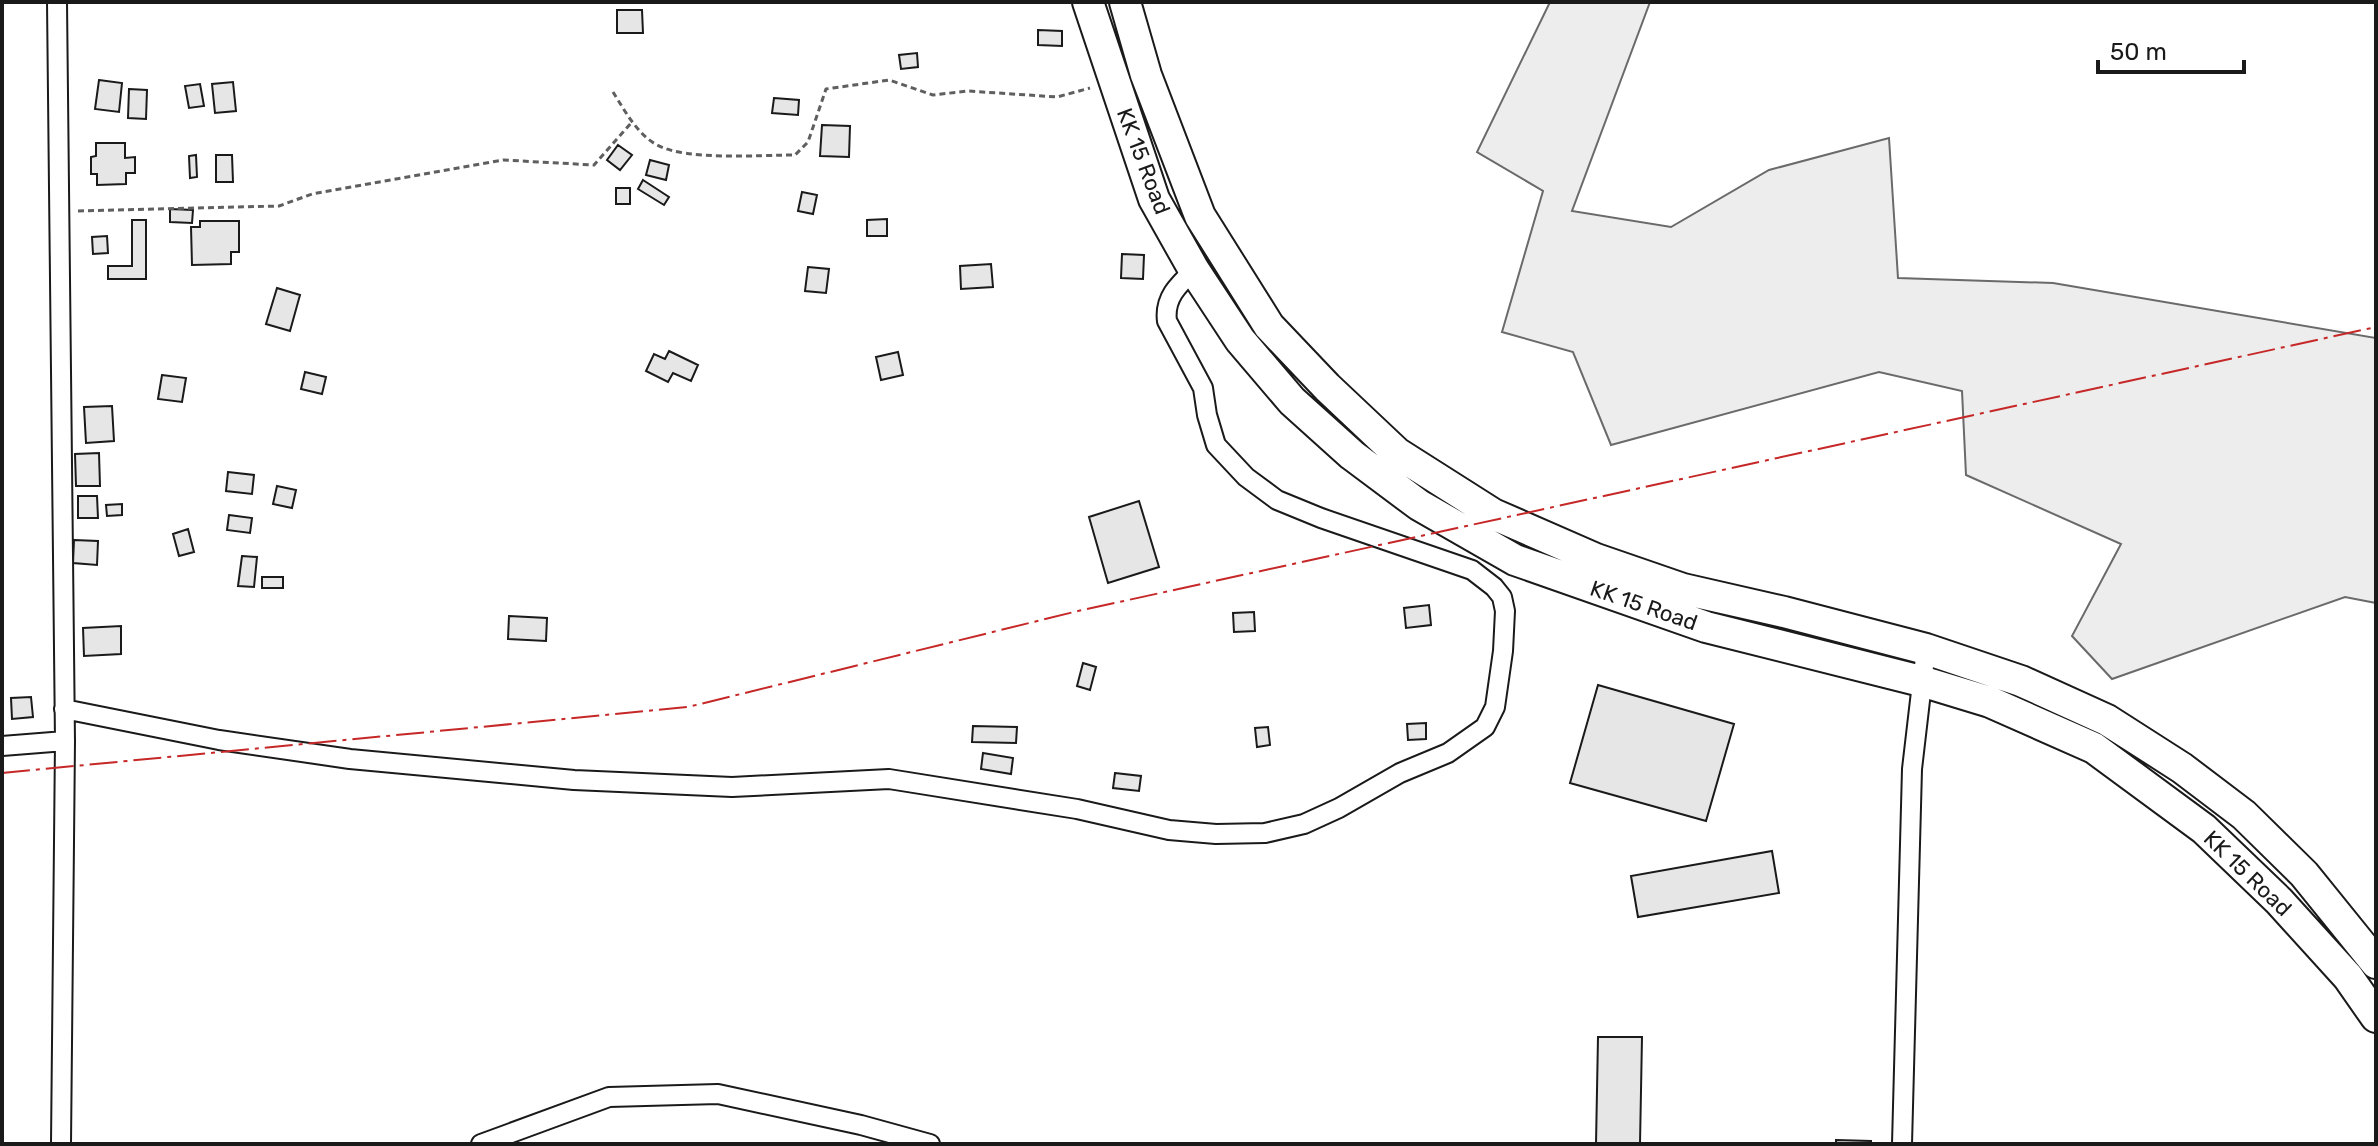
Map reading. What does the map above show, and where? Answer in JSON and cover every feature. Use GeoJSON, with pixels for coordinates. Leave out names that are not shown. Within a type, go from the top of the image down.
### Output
{"type":"FeatureCollection","features":[{"type":"Feature","properties":{"kind":"highway","name":"KK 15 Road"},"geometry":{"type":"LineString","coordinates":[[1088,2],[1154,199],[1194,270],[1240,340],[1292,401],[1352,455],[1419,505],[1515,560],[1706,627],[1921,681],[1990,702],[2094,748],[2204,829],[2269,891],[2348,977],[2376,1017]]}},
{"type":"Feature","properties":{"kind":"highway","name":"KK 15 Road"},"geometry":{"type":"LineString","coordinates":[[1125,2],[1146,75],[1200,216],[1269,326],[1327,387],[1397,453],[1493,514],[1596,559],[1683,589],[1926,649],[2021,681],[2107,720],[2182,768],[2244,815],[2304,874],[2376,963]]}},
{"type":"Feature","properties":{"kind":"street"},"geometry":{"type":"LineString","coordinates":[[57,2],[65,741],[61,1144]]}},
{"type":"Feature","properties":{"kind":"street"},"geometry":{"type":"LineString","coordinates":[[64,709],[219,740],[350,759],[574,780],[732,787],[889,779],[1077,809],[1169,830],[1216,834],[1265,833],[1304,824],[1400,773],[1448,753],[1485,727],[1495,707],[1505,611],[1502,597],[1494,587],[1472,570],[1277,500],[1246,477],[1216,445],[1203,388],[1167,321],[1168,299],[1194,270]]}},
{"type":"Feature","properties":{"kind":"street"},"geometry":{"type":"LineString","coordinates":[[1902,1144],[1912,769],[1926,649]]}},
{"type":"Feature","properties":{"kind":"street"},"geometry":{"type":"LineString","coordinates":[[2,746],[65,741]]}},
{"type":"Feature","properties":{"kind":"street"},"geometry":{"type":"LineString","coordinates":[[481,1144],[609,1097],[718,1094],[861,1125],[930,1144]]}},
{"type":"Feature","properties":{"kind":"path"},"geometry":{"type":"LineString","coordinates":[[613,92],[632,122],[657,145],[696,155],[795,155],[808,142],[826,89],[889,80],[933,95],[968,91],[1057,97],[1114,82]]}},
{"type":"Feature","properties":{"kind":"path"},"geometry":{"type":"LineString","coordinates":[[58,211],[279,206],[312,194],[503,160],[594,165],[632,122]]}},
{"type":"Feature","properties":{"kind":"shaded area"},"geometry":{"type":"Polygon","coordinates":[[[1550,2],[1650,2],[1572,211],[1671,227],[1769,170],[1889,138],[1898,278],[2053,283],[2376,338],[2376,603],[2345,597],[2112,679],[2072,636],[2121,544],[1966,475],[1962,391],[1879,372],[1611,445],[1573,352],[1502,332],[1543,191],[1477,152],[1550,2]]]}},
{"type":"Feature","properties":{"kind":"building"},"geometry":{"type":"Polygon","coordinates":[[[617,10],[642,10],[643,33],[617,33],[617,10]]]}},
{"type":"Feature","properties":{"kind":"building"},"geometry":{"type":"Polygon","coordinates":[[[1038,30],[1062,31],[1062,46],[1038,45],[1038,30]]]}},
{"type":"Feature","properties":{"kind":"building"},"geometry":{"type":"Polygon","coordinates":[[[917,53],[918,67],[901,69],[899,55],[917,53]]]}},
{"type":"Feature","properties":{"kind":"building"},"geometry":{"type":"Polygon","coordinates":[[[99,80],[122,83],[119,112],[95,109],[99,80]]]}},
{"type":"Feature","properties":{"kind":"building"},"geometry":{"type":"Polygon","coordinates":[[[233,82],[236,111],[215,113],[212,84],[233,82]]]}},
{"type":"Feature","properties":{"kind":"building"},"geometry":{"type":"Polygon","coordinates":[[[200,84],[204,106],[189,108],[185,86],[200,84]]]}},
{"type":"Feature","properties":{"kind":"building"},"geometry":{"type":"Polygon","coordinates":[[[129,89],[147,90],[146,119],[128,118],[129,89]]]}},
{"type":"Feature","properties":{"kind":"building"},"geometry":{"type":"Polygon","coordinates":[[[774,98],[799,100],[798,115],[772,113],[774,98]]]}},
{"type":"Feature","properties":{"kind":"building"},"geometry":{"type":"Polygon","coordinates":[[[822,125],[850,126],[849,157],[820,156],[822,125]]]}},
{"type":"Feature","properties":{"kind":"building"},"geometry":{"type":"Polygon","coordinates":[[[96,143],[125,143],[125,158],[135,157],[135,173],[126,173],[126,184],[97,185],[97,174],[91,174],[91,157],[96,156],[96,143]]]}},
{"type":"Feature","properties":{"kind":"building"},"geometry":{"type":"Polygon","coordinates":[[[618,145],[632,155],[620,170],[607,160],[618,145]]]}},
{"type":"Feature","properties":{"kind":"building"},"geometry":{"type":"Polygon","coordinates":[[[196,155],[197,177],[190,178],[189,156],[196,155]]]}},
{"type":"Feature","properties":{"kind":"building"},"geometry":{"type":"Polygon","coordinates":[[[216,155],[232,155],[233,182],[216,182],[216,155]]]}},
{"type":"Feature","properties":{"kind":"building"},"geometry":{"type":"Polygon","coordinates":[[[650,160],[669,165],[666,180],[646,175],[650,160]]]}},
{"type":"Feature","properties":{"kind":"building"},"geometry":{"type":"Polygon","coordinates":[[[643,180],[669,197],[664,205],[638,189],[643,180]]]}},
{"type":"Feature","properties":{"kind":"building"},"geometry":{"type":"Polygon","coordinates":[[[616,188],[630,188],[630,204],[616,204],[616,188]]]}},
{"type":"Feature","properties":{"kind":"building"},"geometry":{"type":"Polygon","coordinates":[[[802,192],[817,195],[813,214],[798,211],[802,192]]]}},
{"type":"Feature","properties":{"kind":"building"},"geometry":{"type":"Polygon","coordinates":[[[170,209],[193,210],[192,223],[170,222],[170,209]]]}},
{"type":"Feature","properties":{"kind":"building"},"geometry":{"type":"Polygon","coordinates":[[[887,219],[887,236],[867,236],[867,220],[887,219]]]}},
{"type":"Feature","properties":{"kind":"building"},"geometry":{"type":"Polygon","coordinates":[[[132,220],[146,220],[146,279],[108,279],[108,266],[132,266],[132,220]]]}},
{"type":"Feature","properties":{"kind":"building"},"geometry":{"type":"Polygon","coordinates":[[[200,221],[239,221],[239,252],[231,252],[231,264],[192,265],[191,227],[200,227],[200,221]]]}},
{"type":"Feature","properties":{"kind":"building"},"geometry":{"type":"Polygon","coordinates":[[[107,236],[108,253],[93,254],[92,237],[107,236]]]}},
{"type":"Feature","properties":{"kind":"building"},"geometry":{"type":"Polygon","coordinates":[[[1122,254],[1144,255],[1143,279],[1121,278],[1122,254]]]}},
{"type":"Feature","properties":{"kind":"building"},"geometry":{"type":"Polygon","coordinates":[[[991,264],[993,287],[961,289],[960,266],[991,264]]]}},
{"type":"Feature","properties":{"kind":"building"},"geometry":{"type":"Polygon","coordinates":[[[808,267],[829,269],[826,293],[805,291],[808,267]]]}},
{"type":"Feature","properties":{"kind":"building"},"geometry":{"type":"Polygon","coordinates":[[[277,288],[300,295],[290,331],[266,324],[277,288]]]}},
{"type":"Feature","properties":{"kind":"building"},"geometry":{"type":"Polygon","coordinates":[[[669,351],[698,365],[691,381],[673,373],[668,382],[646,371],[654,354],[665,359],[669,351]]]}},
{"type":"Feature","properties":{"kind":"building"},"geometry":{"type":"Polygon","coordinates":[[[898,352],[903,375],[881,380],[876,357],[898,352]]]}},
{"type":"Feature","properties":{"kind":"building"},"geometry":{"type":"Polygon","coordinates":[[[305,372],[326,377],[322,394],[301,389],[305,372]]]}},
{"type":"Feature","properties":{"kind":"building"},"geometry":{"type":"Polygon","coordinates":[[[162,375],[186,378],[182,402],[158,399],[162,375]]]}},
{"type":"Feature","properties":{"kind":"building"},"geometry":{"type":"Polygon","coordinates":[[[112,406],[114,441],[86,443],[84,407],[112,406]]]}},
{"type":"Feature","properties":{"kind":"building"},"geometry":{"type":"Polygon","coordinates":[[[99,453],[100,486],[76,486],[75,454],[99,453]]]}},
{"type":"Feature","properties":{"kind":"building"},"geometry":{"type":"Polygon","coordinates":[[[228,472],[254,475],[252,494],[226,491],[228,472]]]}},
{"type":"Feature","properties":{"kind":"building"},"geometry":{"type":"Polygon","coordinates":[[[277,486],[296,490],[292,508],[273,504],[277,486]]]}},
{"type":"Feature","properties":{"kind":"building"},"geometry":{"type":"Polygon","coordinates":[[[78,496],[97,496],[98,518],[78,518],[78,496]]]}},
{"type":"Feature","properties":{"kind":"building"},"geometry":{"type":"Polygon","coordinates":[[[1139,501],[1159,567],[1108,583],[1089,517],[1139,501]]]}},
{"type":"Feature","properties":{"kind":"building"},"geometry":{"type":"Polygon","coordinates":[[[122,504],[122,515],[107,516],[106,505],[122,504]]]}},
{"type":"Feature","properties":{"kind":"building"},"geometry":{"type":"Polygon","coordinates":[[[229,515],[252,518],[250,533],[227,530],[229,515]]]}},
{"type":"Feature","properties":{"kind":"building"},"geometry":{"type":"Polygon","coordinates":[[[188,529],[194,552],[179,556],[173,534],[188,529]]]}},
{"type":"Feature","properties":{"kind":"building"},"geometry":{"type":"Polygon","coordinates":[[[74,540],[98,541],[97,565],[73,563],[74,540]]]}},
{"type":"Feature","properties":{"kind":"building"},"geometry":{"type":"Polygon","coordinates":[[[242,556],[257,557],[254,587],[238,586],[242,556]]]}},
{"type":"Feature","properties":{"kind":"building"},"geometry":{"type":"Polygon","coordinates":[[[262,577],[283,577],[283,588],[262,588],[262,577]]]}},
{"type":"Feature","properties":{"kind":"building"},"geometry":{"type":"Polygon","coordinates":[[[1429,605],[1431,625],[1406,628],[1404,608],[1429,605]]]}},
{"type":"Feature","properties":{"kind":"building"},"geometry":{"type":"Polygon","coordinates":[[[1254,612],[1255,631],[1234,632],[1233,613],[1254,612]]]}},
{"type":"Feature","properties":{"kind":"building"},"geometry":{"type":"Polygon","coordinates":[[[509,616],[547,618],[546,641],[508,639],[509,616]]]}},
{"type":"Feature","properties":{"kind":"building"},"geometry":{"type":"Polygon","coordinates":[[[121,626],[121,654],[84,656],[83,628],[121,626]]]}},
{"type":"Feature","properties":{"kind":"building"},"geometry":{"type":"Polygon","coordinates":[[[1083,663],[1096,667],[1090,690],[1077,686],[1083,663]]]}},
{"type":"Feature","properties":{"kind":"building"},"geometry":{"type":"Polygon","coordinates":[[[1598,685],[1734,724],[1706,821],[1570,783],[1598,685]]]}},
{"type":"Feature","properties":{"kind":"building"},"geometry":{"type":"Polygon","coordinates":[[[31,697],[33,717],[12,719],[11,698],[31,697]]]}},
{"type":"Feature","properties":{"kind":"building"},"geometry":{"type":"Polygon","coordinates":[[[1426,723],[1426,739],[1408,740],[1407,724],[1426,723]]]}},
{"type":"Feature","properties":{"kind":"building"},"geometry":{"type":"Polygon","coordinates":[[[973,726],[1017,727],[1016,743],[972,742],[973,726]]]}},
{"type":"Feature","properties":{"kind":"building"},"geometry":{"type":"Polygon","coordinates":[[[1268,727],[1270,745],[1257,747],[1255,728],[1268,727]]]}},
{"type":"Feature","properties":{"kind":"building"},"geometry":{"type":"Polygon","coordinates":[[[983,753],[1013,758],[1011,774],[981,769],[983,753]]]}},
{"type":"Feature","properties":{"kind":"building"},"geometry":{"type":"Polygon","coordinates":[[[1115,773],[1141,776],[1139,791],[1113,788],[1115,773]]]}},
{"type":"Feature","properties":{"kind":"building"},"geometry":{"type":"Polygon","coordinates":[[[1772,851],[1779,893],[1638,917],[1631,876],[1772,851]]]}},
{"type":"Feature","properties":{"kind":"building"},"geometry":{"type":"Polygon","coordinates":[[[1598,1037],[1642,1037],[1640,1144],[1596,1144],[1598,1037]]]}},
{"type":"Feature","properties":{"kind":"building"},"geometry":{"type":"Polygon","coordinates":[[[1836,1140],[1871,1141],[1871,1144],[1836,1144],[1836,1140]]]}},
{"type":"Feature","properties":{"kind":"power"},"geometry":{"type":"LineString","coordinates":[[2,773],[688,707],[1078,611],[2376,327]]}}]}
